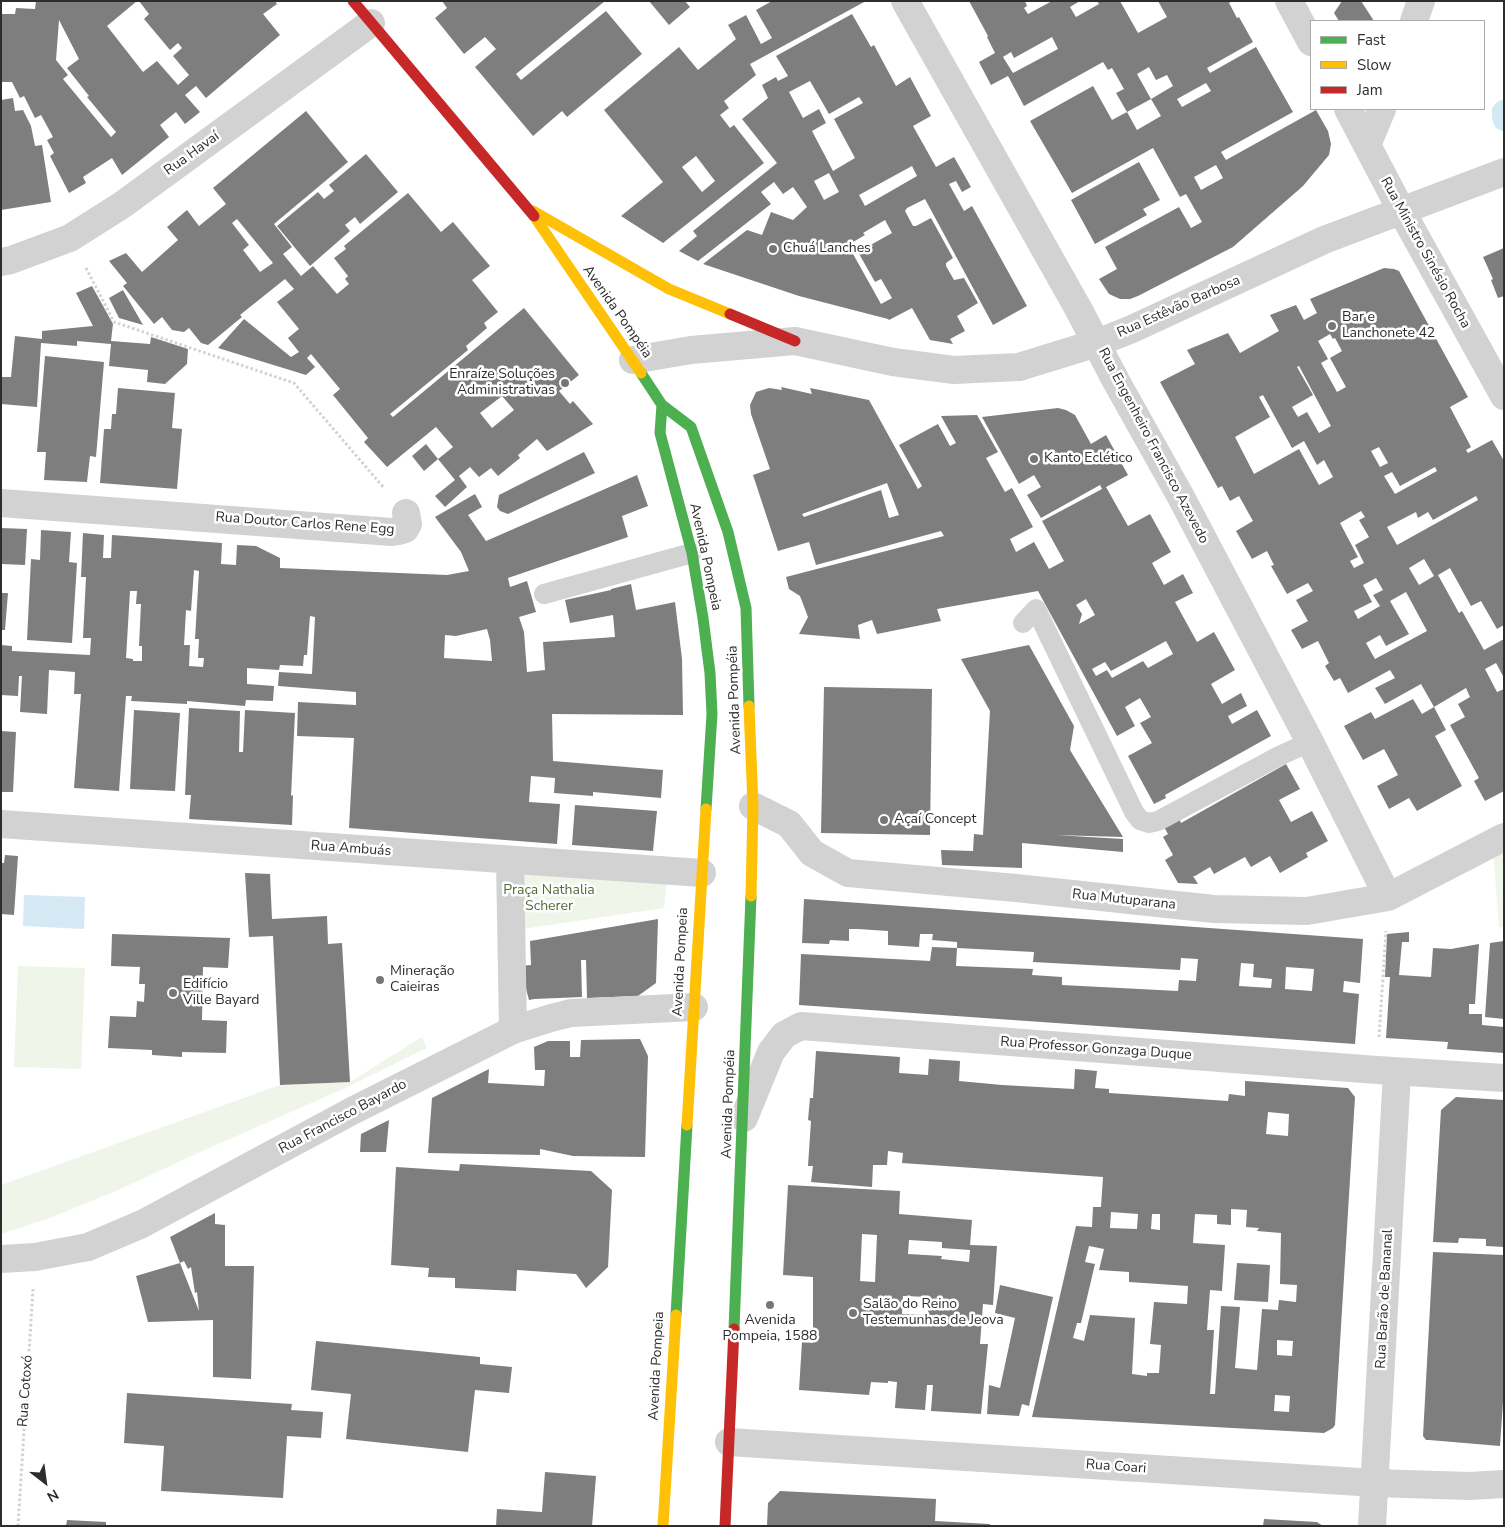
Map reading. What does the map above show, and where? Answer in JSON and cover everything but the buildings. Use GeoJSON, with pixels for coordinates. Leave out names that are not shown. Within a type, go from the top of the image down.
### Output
{"type":"FeatureCollection","features":[{"type":"Feature","properties":{"kind":"main road","name":"Avenida Pompéia"},"geometry":{"type":"LineString","coordinates":[[353,1],[527,207],[662,405],[692,427],[728,532],[738,573],[746,617],[753,806],[750,950],[724,1526]]}},
{"type":"Feature","properties":{"kind":"main road"},"geometry":{"type":"LineString","coordinates":[[527,207],[669,289],[796,341]]}},
{"type":"Feature","properties":{"kind":"main road","name":"Avenida Pompeia"},"geometry":{"type":"LineString","coordinates":[[662,405],[660,433],[692,553],[710,673],[712,714],[663,1526]]}},
{"type":"Feature","properties":{"kind":"street","name":"Rua Engenheiro Francisco Azevedo"},"geometry":{"type":"LineString","coordinates":[[905,1],[1181,497],[1310,742],[1388,897]]}},
{"type":"Feature","properties":{"kind":"street"},"geometry":{"type":"LineString","coordinates":[[1289,1],[1310,40]]}},
{"type":"Feature","properties":{"kind":"street"},"geometry":{"type":"LineString","coordinates":[[1414,20],[1421,1]]}},
{"type":"Feature","properties":{"kind":"street","name":"Rua Havaí"},"geometry":{"type":"LineString","coordinates":[[1,262],[70,238],[122,205],[371,23]]}},
{"type":"Feature","properties":{"kind":"street","name":"Rua Ministro Sinésio Rocha"},"geometry":{"type":"LineString","coordinates":[[1349,110],[1401,210],[1504,396]]}},
{"type":"Feature","properties":{"kind":"street"},"geometry":{"type":"LineString","coordinates":[[1367,145],[1382,110]]}},
{"type":"Feature","properties":{"kind":"street","name":"Rua Estêvão Barbosa"},"geometry":{"type":"LineString","coordinates":[[632,360],[691,350],[796,341],[893,362],[954,370],[1019,367],[1097,343],[1132,329],[1324,240],[1504,172]]}},
{"type":"Feature","properties":{"kind":"street","name":"Rua Doutor Carlos Rene Egg"},"geometry":{"type":"LineString","coordinates":[[1,503],[392,532],[399,532],[405,529],[408,524],[406,513]]}},
{"type":"Feature","properties":{"kind":"street","name":"Rua Mutuparana"},"geometry":{"type":"LineString","coordinates":[[753,806],[789,824],[812,853],[848,873],[1016,888],[1214,909],[1307,911],[1388,897],[1504,837]]}},
{"type":"Feature","properties":{"kind":"street","name":"Rua Ambuás"},"geometry":{"type":"LineString","coordinates":[[1,824],[702,873]]}},
{"type":"Feature","properties":{"kind":"street"},"geometry":{"type":"LineString","coordinates":[[510,860],[513,1030]]}},
{"type":"Feature","properties":{"kind":"street","name":"Rua Francisco Bayardo"},"geometry":{"type":"LineString","coordinates":[[1,1259],[35,1257],[88,1247],[142,1224],[352,1111],[513,1030],[571,1013],[694,1007]]}},
{"type":"Feature","properties":{"kind":"street","name":"Rua Professor Gonzaga Duque"},"geometry":{"type":"LineString","coordinates":[[743,1120],[771,1052],[784,1035],[801,1026],[1387,1071],[1504,1078]]}},
{"type":"Feature","properties":{"kind":"street","name":"Rua Barão de Bananal"},"geometry":{"type":"LineString","coordinates":[[1372,1526],[1375,1483],[1387,1071]]}},
{"type":"Feature","properties":{"kind":"street","name":"Rua Coari"},"geometry":{"type":"LineString","coordinates":[[729,1442],[1375,1483],[1469,1486],[1504,1484]]}},
{"type":"Feature","properties":{"kind":"lane"},"geometry":{"type":"LineString","coordinates":[[544,594],[692,553]]}},
{"type":"Feature","properties":{"kind":"lane"},"geometry":{"type":"LineString","coordinates":[[1023,623],[1036,609],[1130,804],[1140,820],[1149,823],[1158,821],[1279,756],[1310,742]]}},
{"type":"Feature","properties":{"kind":"path","name":"Rua Doutor Carlos Rene Egg"},"geometry":{"type":"LineString","coordinates":[[70,238],[114,322],[294,383],[406,513]]}},
{"type":"Feature","properties":{"kind":"path"},"geometry":{"type":"LineString","coordinates":[[1387,1071],[1388,897]]}},
{"type":"Feature","properties":{"kind":"path","name":"Rua Cotoxó"},"geometry":{"type":"LineString","coordinates":[[18,1526],[35,1257]]}},
{"type":"Feature","properties":{"kind":"green space"},"geometry":{"type":"Polygon","coordinates":[[[1504,842],[1504,926],[1499,928],[1493,848],[1504,842]]]}},
{"type":"Feature","properties":{"kind":"green space","name":"Praça Nathalia Scherer"},"geometry":{"type":"Polygon","coordinates":[[[523,871],[667,880],[664,908],[523,929],[523,871]]]}},
{"type":"Feature","properties":{"kind":"green space"},"geometry":{"type":"Polygon","coordinates":[[[18,966],[85,968],[81,1069],[14,1067],[18,966]]]}},
{"type":"Feature","properties":{"kind":"green space"},"geometry":{"type":"Polygon","coordinates":[[[422,1037],[427,1048],[343,1089],[116,1191],[50,1218],[1,1234],[1,1185],[280,1085],[350,1082],[422,1037]]]}},
{"type":"Feature","properties":{"kind":"water"},"geometry":{"type":"Polygon","coordinates":[[[1504,99],[1504,131],[1501,131],[1495,127],[1492,119],[1492,108],[1497,102],[1504,99]]]}},
{"type":"Feature","properties":{"kind":"water"},"geometry":{"type":"Polygon","coordinates":[[[24,895],[85,897],[84,929],[23,926],[24,895]]]}},
{"type":"Feature","properties":{"kind":"traffic: fast"},"geometry":{"type":"LineString","coordinates":[[641,373],[662,405],[691,427],[728,532],[746,608],[749,706]]}},
{"type":"Feature","properties":{"kind":"traffic: fast"},"geometry":{"type":"LineString","coordinates":[[662,405],[660,433],[692,553],[710,673],[712,714],[706,809]]}},
{"type":"Feature","properties":{"kind":"traffic: fast"},"geometry":{"type":"LineString","coordinates":[[734,1329],[751,896]]}},
{"type":"Feature","properties":{"kind":"traffic: fast"},"geometry":{"type":"LineString","coordinates":[[676,1315],[687,1125]]}},
{"type":"Feature","properties":{"kind":"traffic: slow"},"geometry":{"type":"LineString","coordinates":[[533,211],[669,289],[730,314]]}},
{"type":"Feature","properties":{"kind":"traffic: slow"},"geometry":{"type":"LineString","coordinates":[[534,216],[641,373]]}},
{"type":"Feature","properties":{"kind":"traffic: slow"},"geometry":{"type":"LineString","coordinates":[[749,706],[753,806],[751,896]]}},
{"type":"Feature","properties":{"kind":"traffic: slow"},"geometry":{"type":"LineString","coordinates":[[687,1125],[706,809]]}},
{"type":"Feature","properties":{"kind":"traffic: slow"},"geometry":{"type":"LineString","coordinates":[[663,1526],[676,1315]]}},
{"type":"Feature","properties":{"kind":"traffic: jam"},"geometry":{"type":"LineString","coordinates":[[353,1],[534,216]]}},
{"type":"Feature","properties":{"kind":"traffic: jam"},"geometry":{"type":"LineString","coordinates":[[730,314],[795,341]]}},
{"type":"Feature","properties":{"kind":"traffic: jam"},"geometry":{"type":"LineString","coordinates":[[725,1526],[734,1329]]}},
{"type":"Feature","properties":{"kind":"place","name":"Chuá Lanches"},"geometry":{"type":"Point","coordinates":[773,249]}},
{"type":"Feature","properties":{"kind":"place","name":"Bar e Lanchonete 42"},"geometry":{"type":"Point","coordinates":[1332,326]}},
{"type":"Feature","properties":{"kind":"place","name":"Enraíze Soluções Administrativas"},"geometry":{"type":"Point","coordinates":[565,383]}},
{"type":"Feature","properties":{"kind":"place","name":"Kanto Eclético"},"geometry":{"type":"Point","coordinates":[1034,459]}},
{"type":"Feature","properties":{"kind":"place","name":"Açaí Concept"},"geometry":{"type":"Point","coordinates":[884,820]}},
{"type":"Feature","properties":{"kind":"place","name":"Mineração Caieiras"},"geometry":{"type":"Point","coordinates":[380,980]}},
{"type":"Feature","properties":{"kind":"place","name":"Edifício Ville Bayard"},"geometry":{"type":"Point","coordinates":[173,993]}},
{"type":"Feature","properties":{"kind":"place","name":"Avenida Pompeia, 1588"},"geometry":{"type":"Point","coordinates":[770,1305]}},
{"type":"Feature","properties":{"kind":"place","name":"Salão do Reino Testemunhas de Jeova"},"geometry":{"type":"Point","coordinates":[853,1313]}}]}
